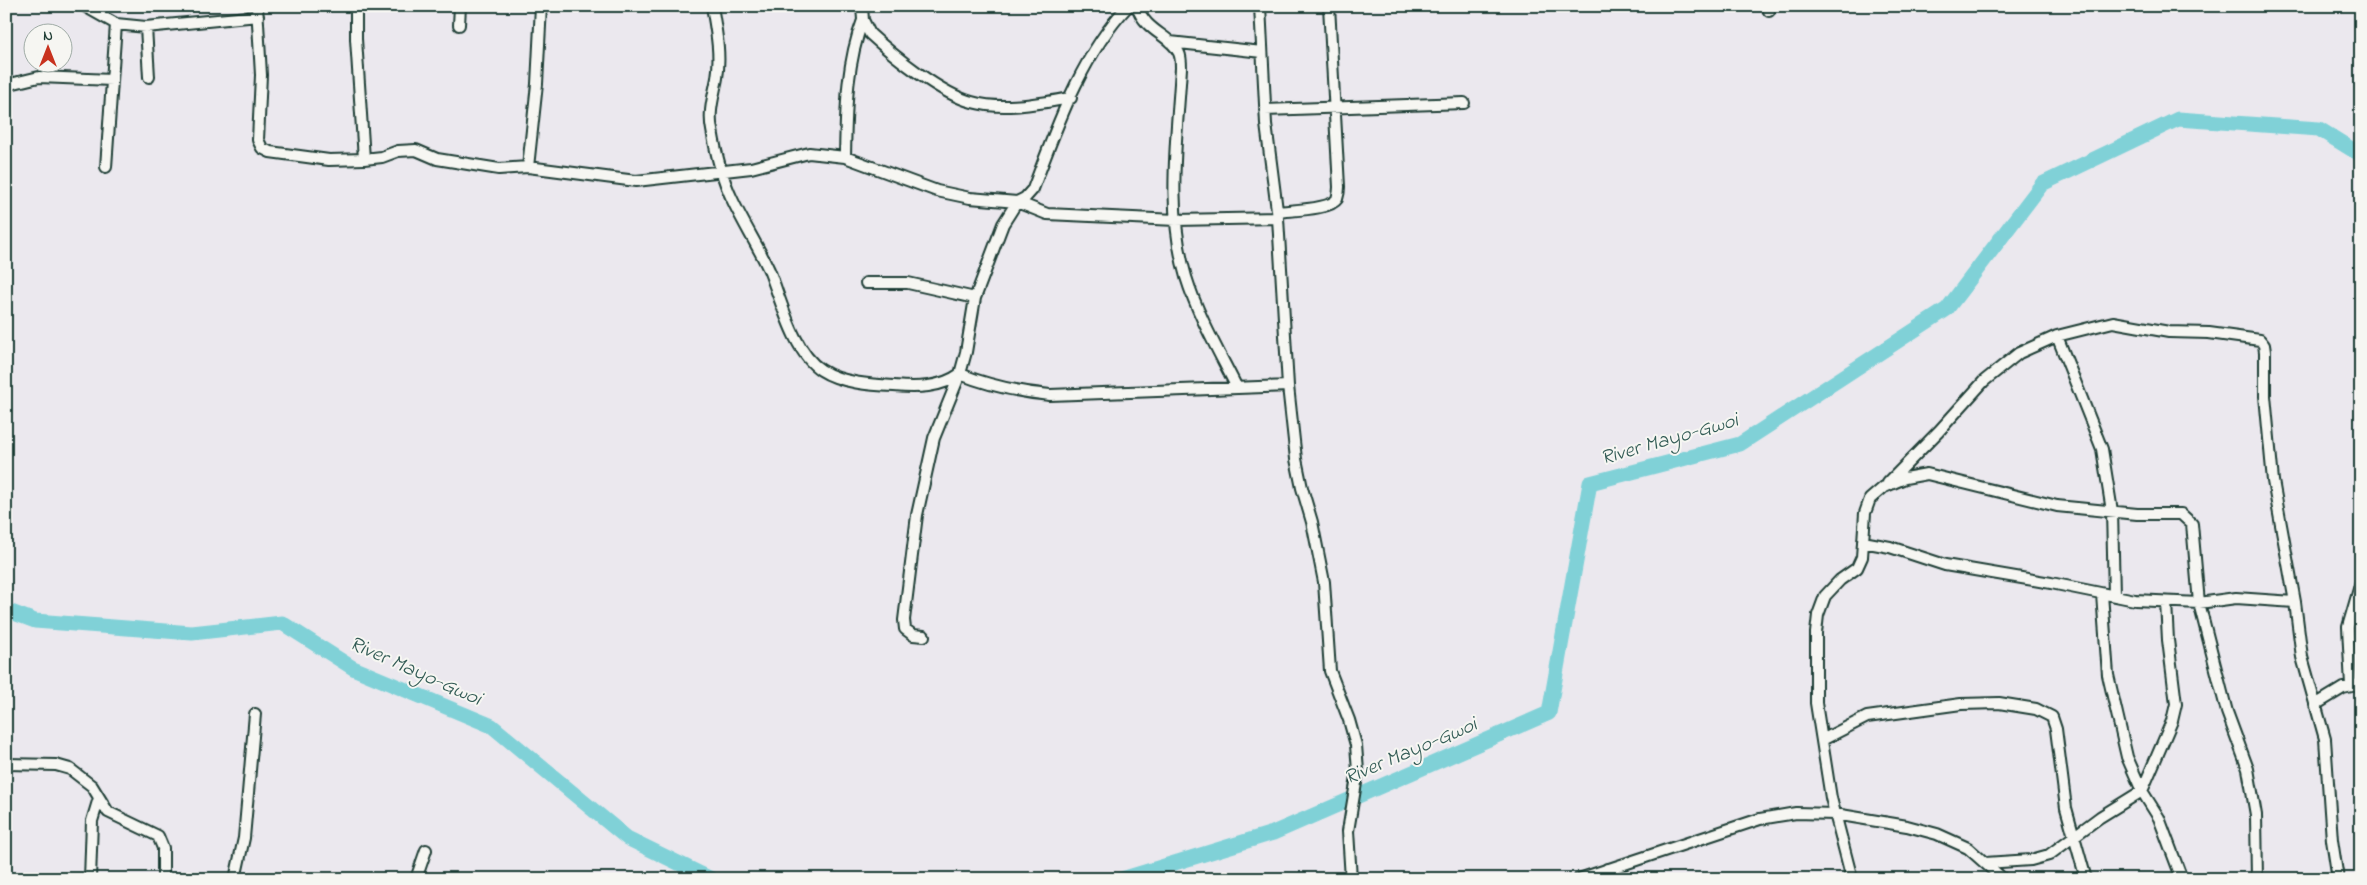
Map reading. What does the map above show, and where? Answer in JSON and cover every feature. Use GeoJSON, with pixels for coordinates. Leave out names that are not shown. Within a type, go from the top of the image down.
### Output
{"type":"FeatureCollection","features":[{"type":"Feature","properties":{"kind":"street"},"geometry":{"type":"LineString","coordinates":[[84,6],[116,24],[146,27],[257,11],[260,67],[258,140],[262,148],[270,152],[329,160],[382,157],[398,151],[416,150],[437,159],[499,169],[528,167],[636,181],[751,168],[810,153],[845,157],[937,191],[970,198],[1017,202],[1047,214],[1176,220],[1278,215],[1331,205],[1337,199],[1340,187],[1329,6]]}},
{"type":"Feature","properties":{"kind":"street"},"geometry":{"type":"LineString","coordinates":[[356,6],[356,39],[364,159]]}},
{"type":"Feature","properties":{"kind":"street"},"geometry":{"type":"LineString","coordinates":[[459,25],[460,6]]}},
{"type":"Feature","properties":{"kind":"street"},"geometry":{"type":"LineString","coordinates":[[528,167],[537,84],[542,6]]}},
{"type":"Feature","properties":{"kind":"street"},"geometry":{"type":"LineString","coordinates":[[712,6],[718,57],[717,78],[712,99],[711,128],[721,170],[732,200],[752,233],[792,330],[804,352],[820,369],[841,378],[872,385],[919,388],[952,380],[960,374]]}},
{"type":"Feature","properties":{"kind":"street"},"geometry":{"type":"LineString","coordinates":[[862,6],[863,20],[870,34],[880,44],[946,92],[972,103],[1006,106],[1071,98]]}},
{"type":"Feature","properties":{"kind":"street"},"geometry":{"type":"LineString","coordinates":[[924,636],[912,635],[905,629],[905,598],[917,514],[934,438],[960,374],[966,352],[975,298],[1003,224],[1017,202],[1025,198],[1033,189],[1061,116],[1108,30],[1128,6]]}},
{"type":"Feature","properties":{"kind":"street"},"geometry":{"type":"LineString","coordinates":[[1137,6],[1140,16],[1152,30],[1176,48],[1180,55],[1181,68],[1173,186],[1178,243],[1193,298],[1237,388]]}},
{"type":"Feature","properties":{"kind":"street"},"geometry":{"type":"LineString","coordinates":[[1260,6],[1265,110],[1278,215],[1288,386],[1302,488],[1312,522],[1324,582],[1330,671],[1349,720],[1356,745],[1358,770],[1348,831],[1350,879]]}},
{"type":"Feature","properties":{"kind":"street"},"geometry":{"type":"LineString","coordinates":[[845,157],[846,105],[852,51],[863,20]]}},
{"type":"Feature","properties":{"kind":"street"},"geometry":{"type":"LineString","coordinates":[[106,167],[116,24]]}},
{"type":"Feature","properties":{"kind":"street"},"geometry":{"type":"LineString","coordinates":[[146,27],[149,77]]}},
{"type":"Feature","properties":{"kind":"street"},"geometry":{"type":"LineString","coordinates":[[1169,42],[1262,52]]}},
{"type":"Feature","properties":{"kind":"street"},"geometry":{"type":"LineString","coordinates":[[6,85],[39,78],[112,80]]}},
{"type":"Feature","properties":{"kind":"street"},"geometry":{"type":"LineString","coordinates":[[1265,110],[1464,103]]}},
{"type":"Feature","properties":{"kind":"street"},"geometry":{"type":"LineString","coordinates":[[866,283],[908,283],[975,298]]}},
{"type":"Feature","properties":{"kind":"street"},"geometry":{"type":"LineString","coordinates":[[1852,879],[1835,814],[1816,703],[1818,615],[1825,596],[1840,580],[1857,568],[1862,557],[1865,513],[1870,499],[1939,431],[1984,381],[2019,353],[2057,336],[2113,322],[2169,332],[2208,333],[2252,338],[2260,340],[2264,345],[2265,396],[2273,481],[2295,602],[2302,657],[2325,739],[2332,840],[2338,879]]}},
{"type":"Feature","properties":{"kind":"street"},"geometry":{"type":"LineString","coordinates":[[2057,336],[2102,449],[2112,511],[2114,595]]}},
{"type":"Feature","properties":{"kind":"street"},"geometry":{"type":"LineString","coordinates":[[960,374],[989,386],[1023,393],[1050,395],[1288,386]]}},
{"type":"Feature","properties":{"kind":"street"},"geometry":{"type":"LineString","coordinates":[[1884,487],[1905,478],[1927,474],[2056,506],[2182,514],[2187,517],[2192,524],[2199,603],[2225,704],[2248,769],[2256,815],[2257,879]]}},
{"type":"Feature","properties":{"kind":"street"},"geometry":{"type":"LineString","coordinates":[[1863,542],[1890,547],[1945,565],[2134,600],[2199,603],[2236,598],[2295,602]]}},
{"type":"Feature","properties":{"kind":"street"},"geometry":{"type":"LineString","coordinates":[[2315,705],[2343,688],[2356,685],[2348,627],[2361,582]]}},
{"type":"Feature","properties":{"kind":"street"},"geometry":{"type":"LineString","coordinates":[[2102,594],[2108,675],[2126,757],[2142,791],[2159,818],[2182,879]]}},
{"type":"Feature","properties":{"kind":"street"},"geometry":{"type":"LineString","coordinates":[[1985,863],[2031,860],[2048,855],[2142,791],[2172,721],[2176,704],[2168,640],[2166,602]]}},
{"type":"Feature","properties":{"kind":"street"},"geometry":{"type":"LineString","coordinates":[[1822,740],[1867,716],[1924,708],[1961,704],[1999,703],[2045,712],[2052,716],[2056,729],[2066,808],[2086,879]]}},
{"type":"Feature","properties":{"kind":"street"},"geometry":{"type":"LineString","coordinates":[[235,879],[244,838],[255,714]]}},
{"type":"Feature","properties":{"kind":"street"},"geometry":{"type":"LineString","coordinates":[[6,764],[56,765],[70,769],[92,786],[108,812],[158,836],[163,848],[163,879]]}},
{"type":"Feature","properties":{"kind":"street"},"geometry":{"type":"LineString","coordinates":[[90,879],[92,821],[99,798]]}},
{"type":"Feature","properties":{"kind":"street"},"geometry":{"type":"LineString","coordinates":[[1580,879],[1608,874],[1760,819],[1796,814],[1835,814],[1907,826],[1937,834],[1968,848],[2003,879]]}},
{"type":"Feature","properties":{"kind":"street"},"geometry":{"type":"LineString","coordinates":[[416,879],[426,850]]}},
{"type":"Feature","properties":{"kind":"waterway","name":"River Mayo-Gwoi"},"geometry":{"type":"LineString","coordinates":[[1122,879],[1273,833],[1549,713],[1590,483],[1740,444],[1947,309],[2042,184],[2178,119],[2319,129],[2361,155]]}},
{"type":"Feature","properties":{"kind":"waterway","name":"River Mayo-Gwoi"},"geometry":{"type":"LineString","coordinates":[[6,610],[35,621],[192,633],[282,623],[353,668],[492,726],[627,838],[711,879]]}}]}
